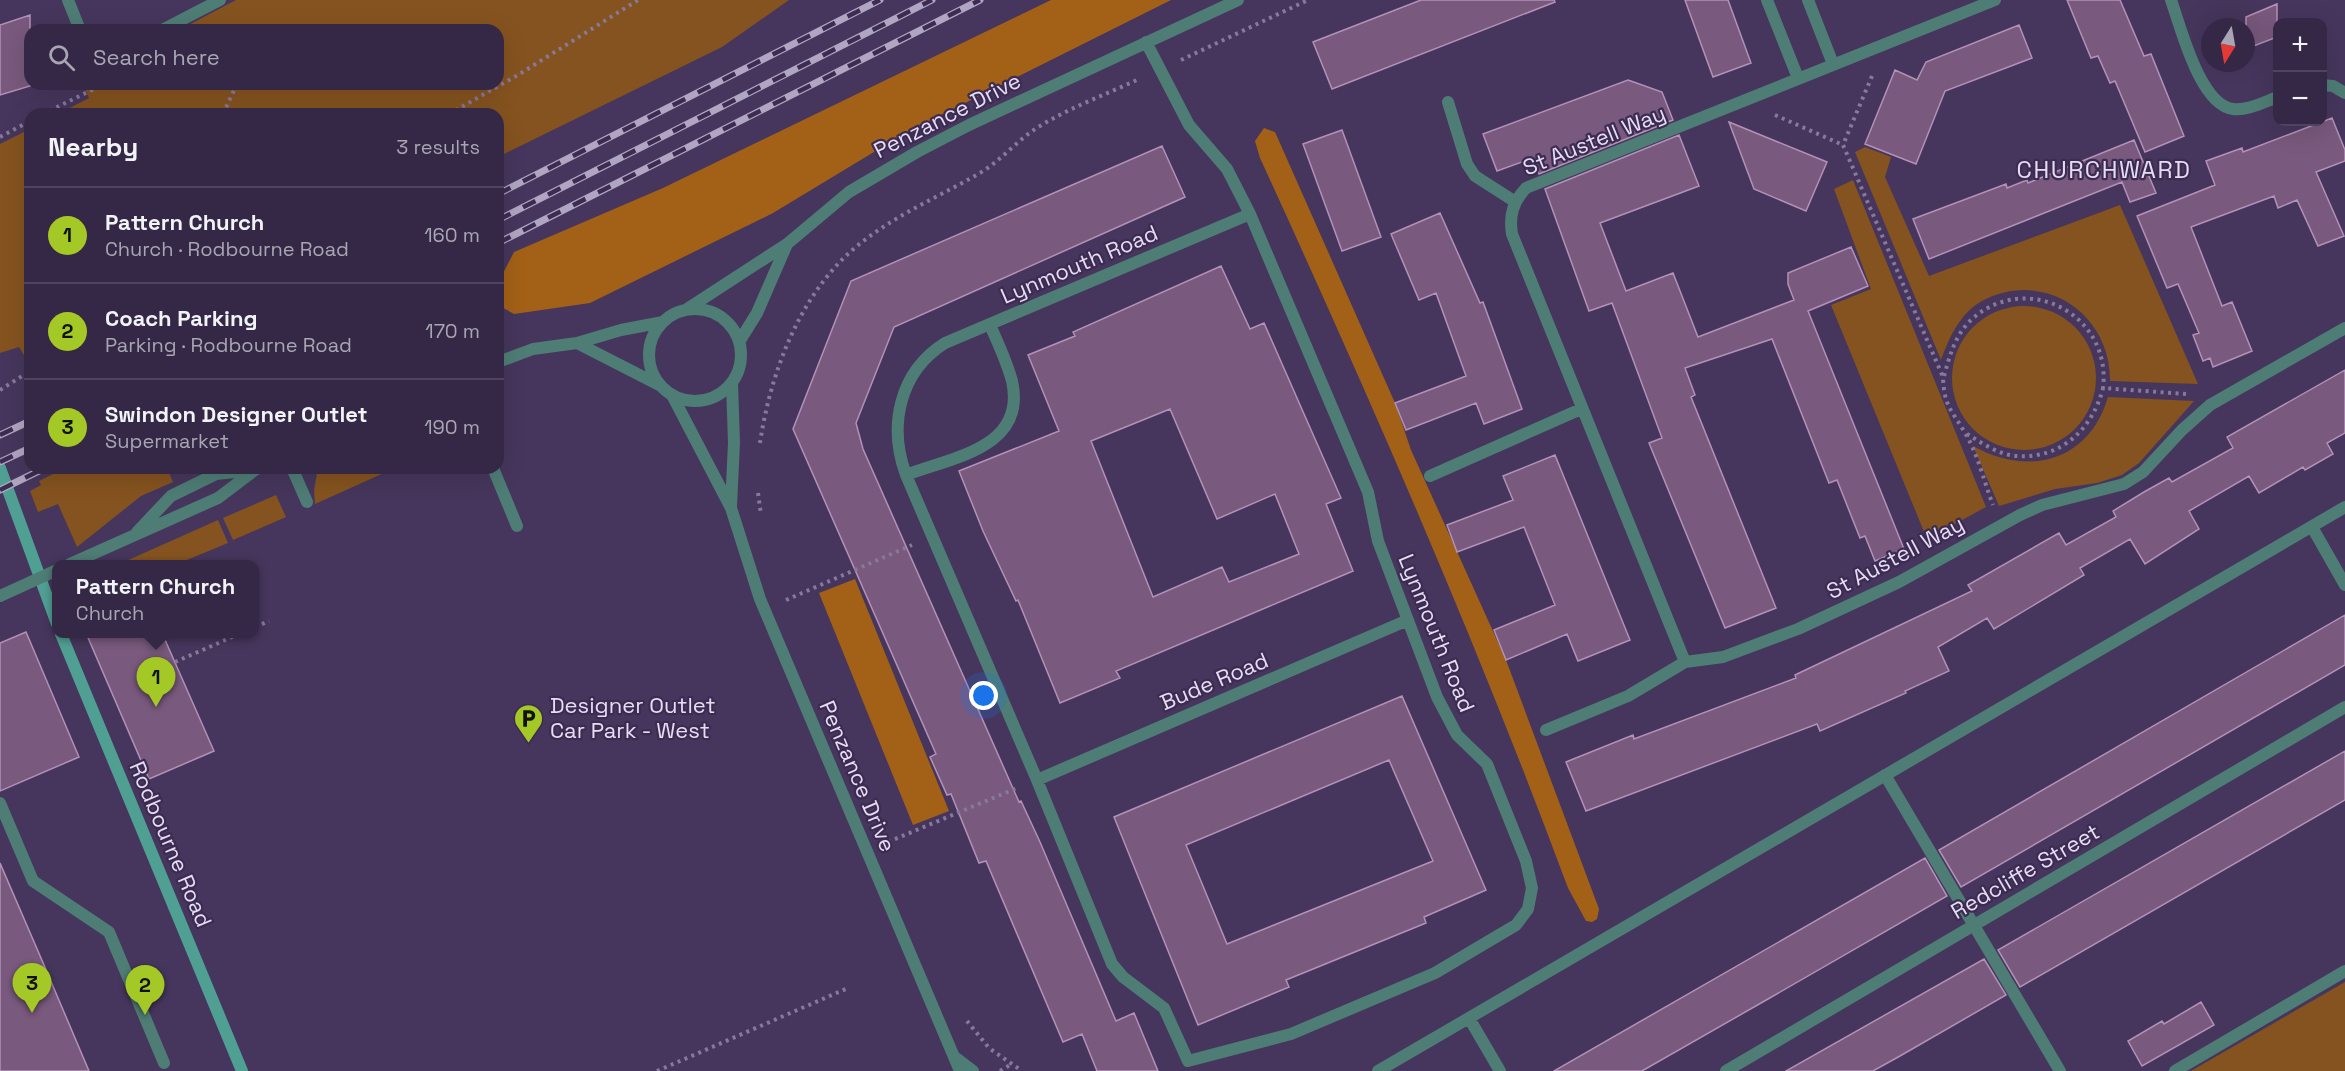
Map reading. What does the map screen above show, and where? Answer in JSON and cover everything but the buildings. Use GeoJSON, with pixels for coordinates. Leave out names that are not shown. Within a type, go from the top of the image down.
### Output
{"type":"FeatureCollection","features":[{"type":"Feature","properties":{"kind":"main road"},"geometry":{"type":"LineString","coordinates":[[0,468],[52,610]]}},
{"type":"Feature","properties":{"kind":"main road","name":"Rodbourne Road"},"geometry":{"type":"LineString","coordinates":[[63,638],[242,1071]]}},
{"type":"Feature","properties":{"kind":"street"},"geometry":{"type":"LineString","coordinates":[[68,0],[78,24]]}},
{"type":"Feature","properties":{"kind":"street"},"geometry":{"type":"LineString","coordinates":[[174,24],[220,0]]}},
{"type":"Feature","properties":{"kind":"street","name":"Penzance Drive"},"geometry":{"type":"LineString","coordinates":[[731,508],[734,452],[732,383],[740,367],[739,342],[757,312],[787,243],[849,192],[900,161],[1021,100],[1238,0]]}},
{"type":"Feature","properties":{"kind":"street"},"geometry":{"type":"LineString","coordinates":[[1767,0],[1798,78]]}},
{"type":"Feature","properties":{"kind":"street"},"geometry":{"type":"LineString","coordinates":[[1808,0],[1833,64]]}},
{"type":"Feature","properties":{"kind":"street","name":"St Austell Way"},"geometry":{"type":"LineString","coordinates":[[1995,0],[1526,188],[1514,201],[1511,217],[1512,234],[1685,662],[1723,657],[1823,619],[1899,582],[2000,525],[2042,505],[2113,488],[2134,479],[2182,430],[2223,397],[2345,328]]}},
{"type":"Feature","properties":{"kind":"street"},"geometry":{"type":"LineString","coordinates":[[2171,0],[2196,68],[2217,102],[2224,107],[2242,109],[2273,98]]}},
{"type":"Feature","properties":{"kind":"street","name":"Lynmouth Road"},"geometry":{"type":"LineString","coordinates":[[1146,42],[1189,124],[1227,169],[1250,214],[1368,492],[1376,535],[1449,723],[1464,742],[1482,756],[1494,779],[1531,876],[1528,909],[1516,925],[1435,973],[1291,1034],[1190,1066],[1164,1008],[1123,977],[1112,964],[1037,780],[906,475],[900,460],[897,430],[906,385],[932,351],[1250,214]]}},
{"type":"Feature","properties":{"kind":"street"},"geometry":{"type":"LineString","coordinates":[[2327,85],[2333,86],[2345,93]]}},
{"type":"Feature","properties":{"kind":"street"},"geometry":{"type":"LineString","coordinates":[[1448,102],[1467,164],[1475,176],[1514,201]]}},
{"type":"Feature","properties":{"kind":"street"},"geometry":{"type":"LineString","coordinates":[[504,360],[533,349],[577,343],[621,330],[663,322],[687,309],[787,243]]}},
{"type":"Feature","properties":{"kind":"street"},"geometry":{"type":"LineString","coordinates":[[687,309],[706,310],[721,317],[730,325],[739,342]]}},
{"type":"Feature","properties":{"kind":"street","name":"Penzance Drive"},"geometry":{"type":"LineString","coordinates":[[663,322],[653,336],[649,350],[651,367],[667,391],[731,508],[749,571],[764,610],[960,1071]]}},
{"type":"Feature","properties":{"kind":"street","name":"Lynmouth Road"},"geometry":{"type":"LineString","coordinates":[[906,475],[992,441],[1007,428],[1014,397],[1008,369],[990,325]]}},
{"type":"Feature","properties":{"kind":"street"},"geometry":{"type":"LineString","coordinates":[[577,343],[667,391],[690,400],[703,400],[718,395],[732,383]]}},
{"type":"Feature","properties":{"kind":"street"},"geometry":{"type":"LineString","coordinates":[[1430,476],[1581,409]]}},
{"type":"Feature","properties":{"kind":"street"},"geometry":{"type":"LineString","coordinates":[[132,537],[171,496],[216,474]]}},
{"type":"Feature","properties":{"kind":"street"},"geometry":{"type":"LineString","coordinates":[[80,560],[218,498],[250,474]]}},
{"type":"Feature","properties":{"kind":"street"},"geometry":{"type":"LineString","coordinates":[[295,474],[307,502]]}},
{"type":"Feature","properties":{"kind":"street"},"geometry":{"type":"LineString","coordinates":[[495,474],[517,526]]}},
{"type":"Feature","properties":{"kind":"street"},"geometry":{"type":"LineString","coordinates":[[1378,1071],[2345,507]]}},
{"type":"Feature","properties":{"kind":"street"},"geometry":{"type":"LineString","coordinates":[[2312,527],[2345,585]]}},
{"type":"Feature","properties":{"kind":"street"},"geometry":{"type":"LineString","coordinates":[[0,596],[52,572]]}},
{"type":"Feature","properties":{"kind":"street","name":"Bude Road"},"geometry":{"type":"LineString","coordinates":[[1037,780],[1408,620]]}},
{"type":"Feature","properties":{"kind":"street"},"geometry":{"type":"LineString","coordinates":[[1546,730],[1628,696],[1685,662]]}},
{"type":"Feature","properties":{"kind":"street","name":"Redcliffe Street"},"geometry":{"type":"LineString","coordinates":[[1726,1071],[2345,707]]}},
{"type":"Feature","properties":{"kind":"street"},"geometry":{"type":"LineString","coordinates":[[1885,775],[2060,1071]]}},
{"type":"Feature","properties":{"kind":"street"},"geometry":{"type":"LineString","coordinates":[[0,803],[33,881],[109,932],[164,1063]]}},
{"type":"Feature","properties":{"kind":"street"},"geometry":{"type":"LineString","coordinates":[[2175,1071],[2345,970]]}},
{"type":"Feature","properties":{"kind":"street"},"geometry":{"type":"LineString","coordinates":[[1469,1018],[1500,1071]]}},
{"type":"Feature","properties":{"kind":"street","name":"Penzance Drive"},"geometry":{"type":"LineString","coordinates":[[956,1058],[973,1071]]}},
{"type":"Feature","properties":{"kind":"path"},"geometry":{"type":"LineString","coordinates":[[504,83],[638,0]]}},
{"type":"Feature","properties":{"kind":"path"},"geometry":{"type":"LineString","coordinates":[[1843,145],[1875,68],[1868,51]]}},
{"type":"Feature","properties":{"kind":"path"},"geometry":{"type":"LineString","coordinates":[[55,108],[92,90]]}},
{"type":"Feature","properties":{"kind":"path"},"geometry":{"type":"LineString","coordinates":[[226,108],[234,90]]}},
{"type":"Feature","properties":{"kind":"path"},"geometry":{"type":"LineString","coordinates":[[460,108],[491,90]]}},
{"type":"Feature","properties":{"kind":"path"},"geometry":{"type":"LineString","coordinates":[[1761,93],[1771,114],[1843,145],[1943,377],[1944,392],[1951,415],[1965,433],[2000,525]]}},
{"type":"Feature","properties":{"kind":"path"},"geometry":{"type":"LineString","coordinates":[[0,137],[24,124]]}},
{"type":"Feature","properties":{"kind":"path"},"geometry":{"type":"LineString","coordinates":[[1943,377],[1953,345],[1971,320],[1996,303],[2017,298],[2049,302],[2079,319],[2096,342],[2105,374],[2103,388],[2098,407],[2088,425],[2071,442],[2055,450],[2016,456],[1986,446],[1965,433]]}},
{"type":"Feature","properties":{"kind":"path"},"geometry":{"type":"LineString","coordinates":[[0,390],[24,375]]}},
{"type":"Feature","properties":{"kind":"path"},"geometry":{"type":"LineString","coordinates":[[2103,388],[2223,397]]}},
{"type":"Feature","properties":{"kind":"path"},"geometry":{"type":"LineString","coordinates":[[764,610],[932,537]]}},
{"type":"Feature","properties":{"kind":"path"},"geometry":{"type":"LineString","coordinates":[[259,625],[269,621]]}},
{"type":"Feature","properties":{"kind":"path"},"geometry":{"type":"LineString","coordinates":[[175,662],[228,638]]}},
{"type":"Feature","properties":{"kind":"path"},"geometry":{"type":"LineString","coordinates":[[867,851],[1037,780]]}},
{"type":"Feature","properties":{"kind":"path"},"geometry":{"type":"LineString","coordinates":[[657,1071],[848,988]]}},
{"type":"Feature","properties":{"kind":"path"},"geometry":{"type":"LineString","coordinates":[[1000,1071],[1010,1065]]}},
{"type":"Feature","properties":{"kind":"shaded area"},"geometry":{"type":"Polygon","coordinates":[[[236,0],[789,0],[722,47],[504,154],[504,108],[70,108],[89,98],[86,90],[504,90],[504,24],[190,24],[236,0]]]}},
{"type":"Feature","properties":{"kind":"shaded area"},"geometry":{"type":"Polygon","coordinates":[[[1051,0],[1171,0],[907,132],[773,213],[590,303],[514,314],[504,308],[504,271],[514,252],[663,188],[1051,0]]]}},
{"type":"Feature","properties":{"kind":"shaded area"},"geometry":{"type":"Polygon","coordinates":[[[1264,128],[1275,132],[1395,403],[1411,450],[1506,660],[1599,909],[1597,919],[1592,922],[1586,921],[1568,888],[1497,703],[1421,520],[1260,158],[1255,141],[1264,128]]]}},
{"type":"Feature","properties":{"kind":"shaded area"},"geometry":{"type":"Polygon","coordinates":[[[24,132],[24,355],[19,347],[0,353],[0,144],[24,132]]]}},
{"type":"Feature","properties":{"kind":"shaded area"},"geometry":{"type":"Polygon","coordinates":[[[1865,147],[1891,157],[1885,177],[1929,276],[2120,205],[2198,384],[2110,381],[2107,357],[2099,336],[2086,318],[2070,304],[2050,294],[2028,290],[2005,292],[1974,306],[1956,327],[1941,360],[1855,152],[1865,147]]]}},
{"type":"Feature","properties":{"kind":"shaded area"},"geometry":{"type":"Polygon","coordinates":[[[1853,180],[1986,507],[1927,539],[1831,305],[1871,289],[1834,189],[1853,180]]]}},
{"type":"Feature","properties":{"kind":"shaded area"},"geometry":{"type":"Polygon","coordinates":[[[2024,306],[2052,311],[2075,327],[2091,350],[2096,378],[2091,406],[2075,429],[2052,445],[2024,450],[1996,445],[1973,429],[1957,406],[1952,378],[1957,350],[1973,327],[1996,311],[2024,306]]]}},
{"type":"Feature","properties":{"kind":"shaded area"},"geometry":{"type":"Polygon","coordinates":[[[2108,397],[2194,401],[2139,463],[2122,475],[2097,483],[2055,489],[1999,506],[1973,446],[2015,461],[2035,461],[2054,457],[2071,449],[2087,436],[2099,419],[2108,397]]]}},
{"type":"Feature","properties":{"kind":"shaded area"},"geometry":{"type":"Polygon","coordinates":[[[53,474],[170,474],[173,482],[141,496],[77,547],[58,504],[38,512],[30,491],[41,485],[39,481],[53,474]]]}},
{"type":"Feature","properties":{"kind":"shaded area"},"geometry":{"type":"Polygon","coordinates":[[[317,474],[382,474],[315,504],[314,490],[317,474]]]}},
{"type":"Feature","properties":{"kind":"shaded area"},"geometry":{"type":"Polygon","coordinates":[[[276,495],[286,517],[233,540],[223,518],[276,495]]]}},
{"type":"Feature","properties":{"kind":"shaded area"},"geometry":{"type":"Polygon","coordinates":[[[218,520],[228,543],[187,560],[128,560],[218,520]]]}},
{"type":"Feature","properties":{"kind":"shaded area"},"geometry":{"type":"Polygon","coordinates":[[[855,579],[949,811],[913,825],[819,593],[855,579]]]}},
{"type":"Feature","properties":{"kind":"shaded area"},"geometry":{"type":"Polygon","coordinates":[[[2345,982],[2345,1071],[2191,1071],[2345,982]]]}},
{"type":"Feature","properties":{"kind":"railway"},"geometry":{"type":"LineString","coordinates":[[504,191],[880,0]]}},
{"type":"Feature","properties":{"kind":"railway"},"geometry":{"type":"LineString","coordinates":[[504,217],[932,0]]}},
{"type":"Feature","properties":{"kind":"railway"},"geometry":{"type":"LineString","coordinates":[[504,240],[980,0]]}},
{"type":"Feature","properties":{"kind":"railway"},"geometry":{"type":"LineString","coordinates":[[0,435],[24,424]]}},
{"type":"Feature","properties":{"kind":"railway"},"geometry":{"type":"LineString","coordinates":[[0,462],[24,451]]}},
{"type":"Feature","properties":{"kind":"railway"},"geometry":{"type":"LineString","coordinates":[[0,490],[33,474]]}},
{"type":"Feature","properties":{"kind":"place","name":"Pattern Church"},"geometry":{"type":"Point","coordinates":[156,707]}},
{"type":"Feature","properties":{"kind":"place","name":"Designer Outlet Car Park - West"},"geometry":{"type":"Point","coordinates":[529,744]}},
{"type":"Feature","properties":{"kind":"place","name":"Swindon Designer Outlet"},"geometry":{"type":"Point","coordinates":[32,1013]}},
{"type":"Feature","properties":{"kind":"place","name":"Coach Parking"},"geometry":{"type":"Point","coordinates":[145,1015]}},
{"type":"Feature","properties":{"kind":"district","name":"CHURCHWARD"},"geometry":{"type":"Point","coordinates":[2104,170]}}]}
